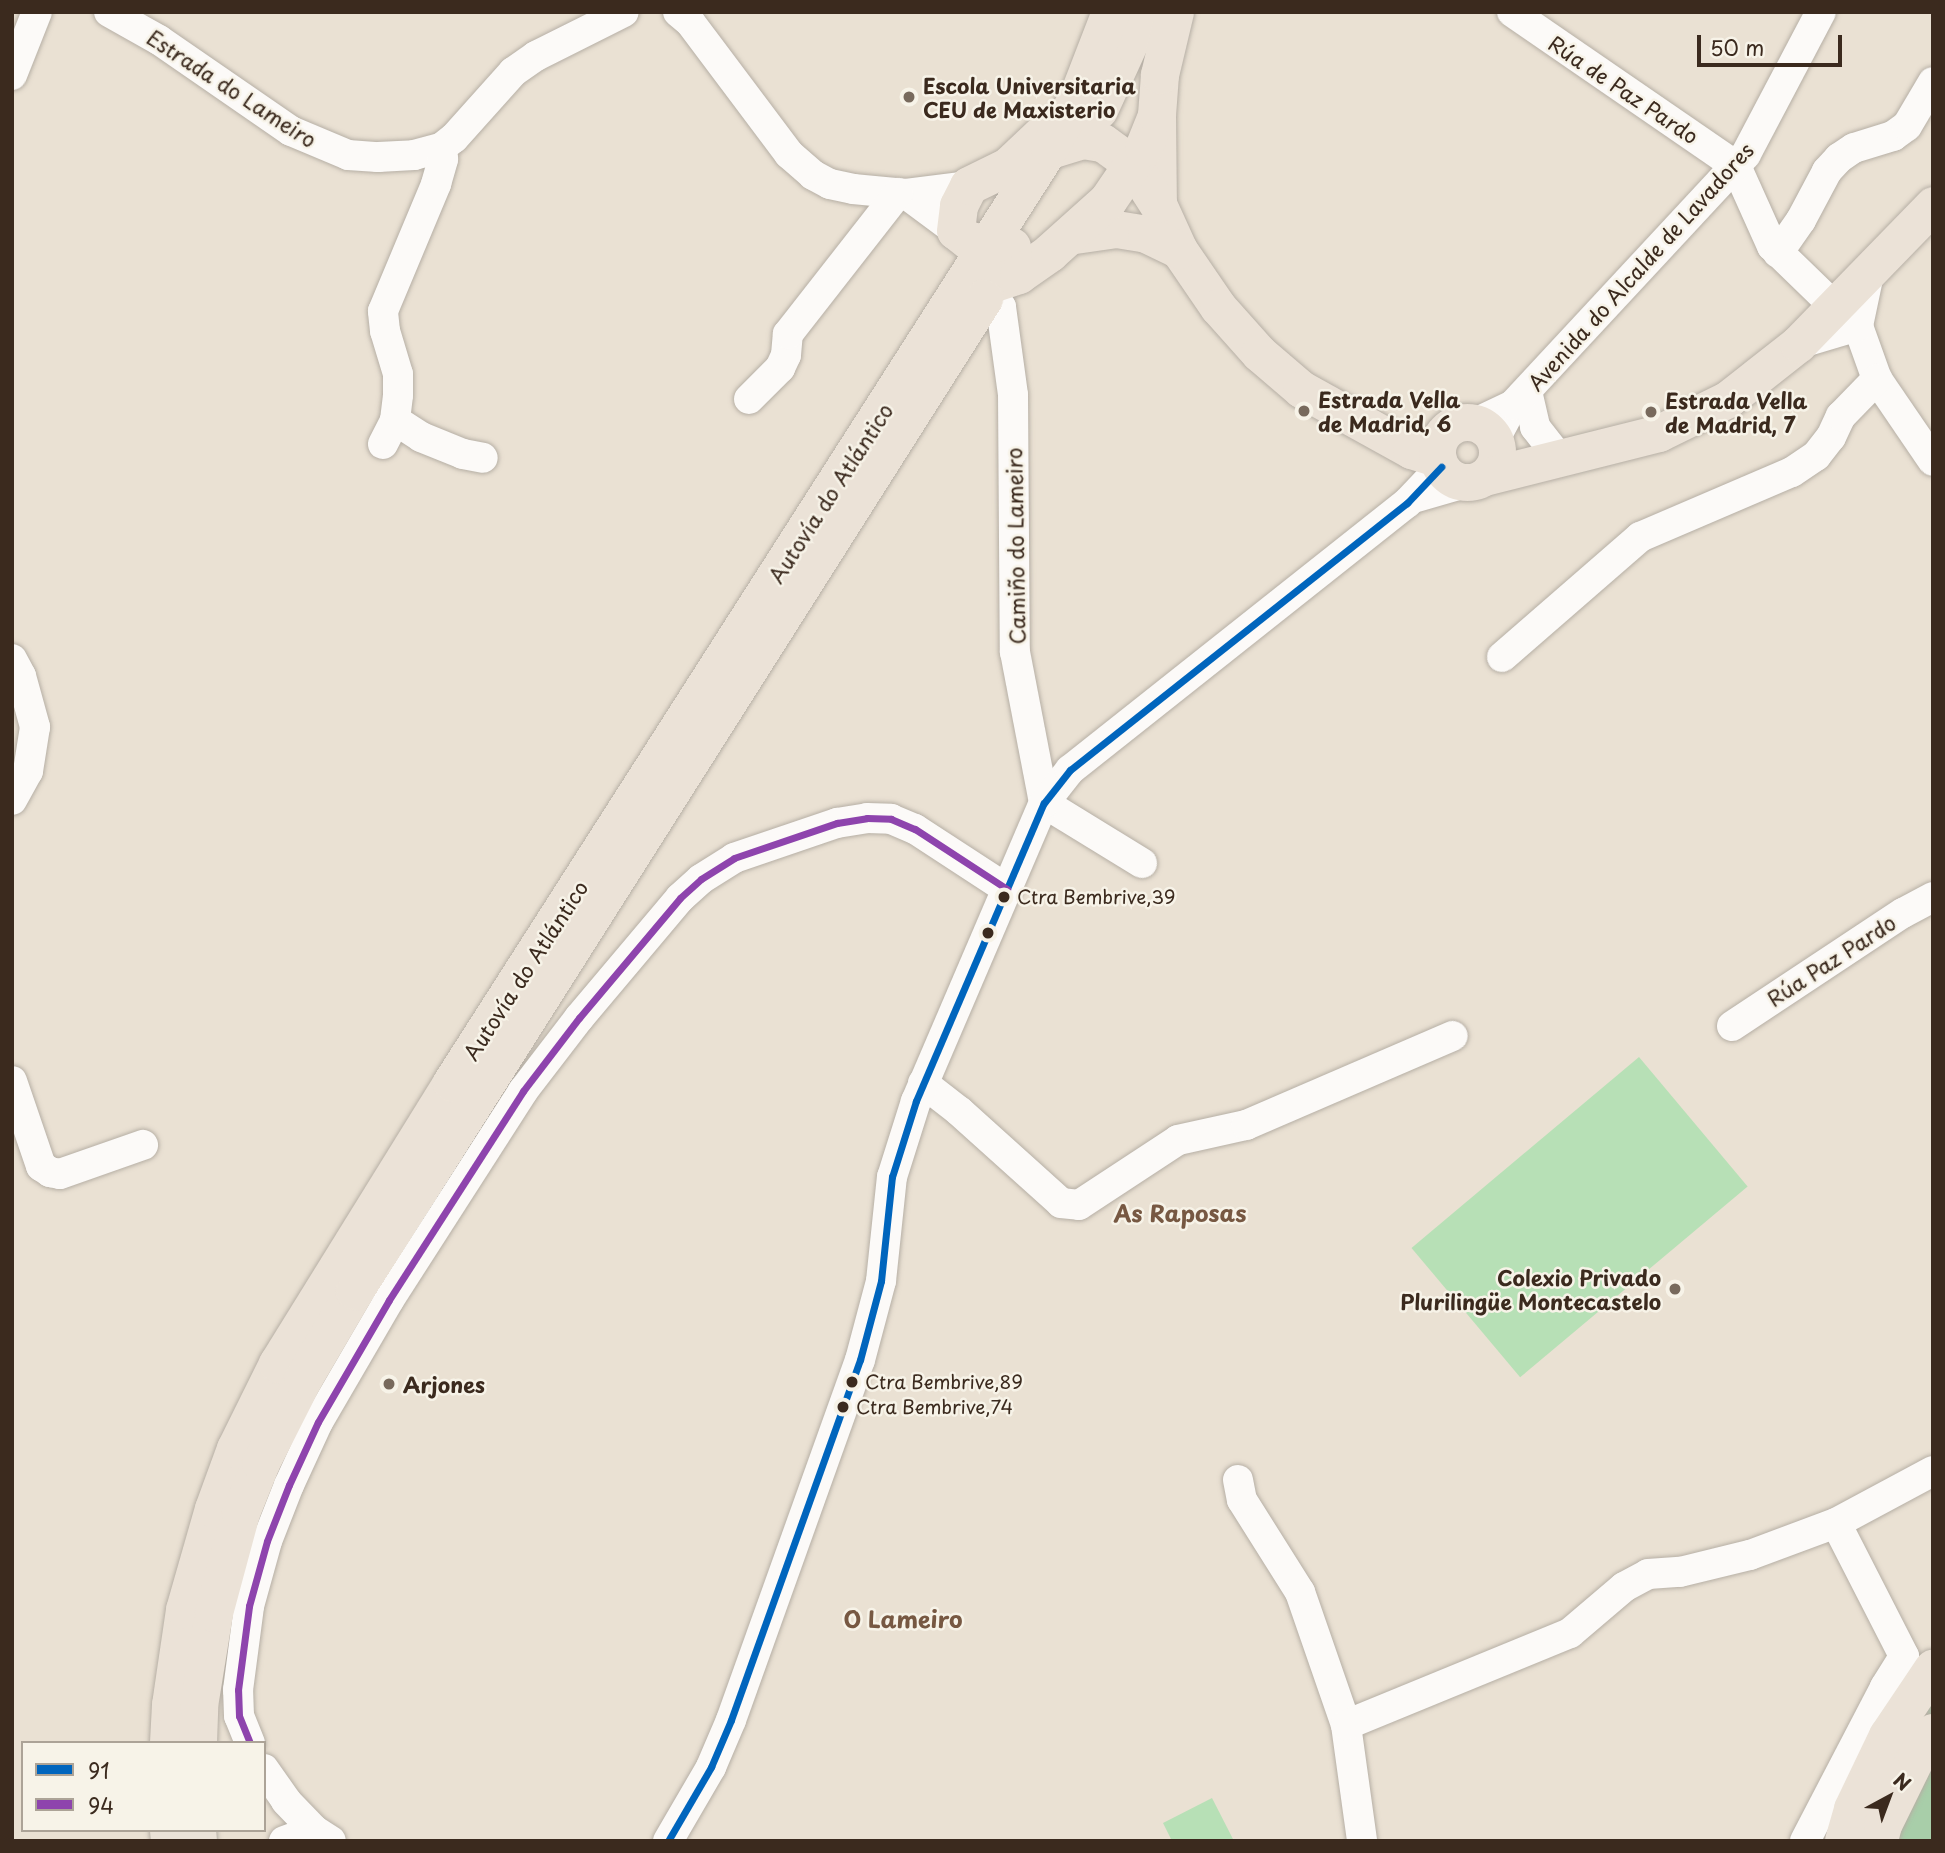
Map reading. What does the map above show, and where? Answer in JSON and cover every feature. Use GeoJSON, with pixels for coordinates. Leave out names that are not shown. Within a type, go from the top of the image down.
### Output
{"type":"FeatureCollection","features":[{"type":"Feature","properties":{"kind":"highway"},"geometry":{"type":"LineString","coordinates":[[1067,144],[1079,95],[1111,12]]}},
{"type":"Feature","properties":{"kind":"highway"},"geometry":{"type":"LineString","coordinates":[[988,241],[1107,97],[1140,12]]}},
{"type":"Feature","properties":{"kind":"highway"},"geometry":{"type":"LineString","coordinates":[[992,288],[1019,275],[1068,236],[1108,201],[1133,165],[1144,148],[1157,115],[1160,75],[1175,12]]}},
{"type":"Feature","properties":{"kind":"highway"},"geometry":{"type":"LineString","coordinates":[[1008,167],[1079,95]]}},
{"type":"Feature","properties":{"kind":"highway"},"geometry":{"type":"LineString","coordinates":[[988,241],[959,206],[969,186],[1008,167],[1067,144],[1102,143],[1133,165],[1158,204]]}},
{"type":"Feature","properties":{"kind":"highway"},"geometry":{"type":"LineString","coordinates":[[988,241],[1068,236]]}},
{"type":"Feature","properties":{"kind":"highway","name":"Autovía do Atlántico"},"geometry":{"type":"LineString","coordinates":[[198,1741],[199,1706],[214,1613],[241,1513],[261,1463],[303,1380],[355,1291],[992,288],[988,241]]}},
{"type":"Feature","properties":{"kind":"highway","name":"Autovía do Atlántico"},"geometry":{"type":"LineString","coordinates":[[169,1741],[170,1705],[185,1610],[214,1509],[236,1449],[278,1364],[467,1060],[988,241]]}},
{"type":"Feature","properties":{"kind":"highway"},"geometry":{"type":"LineString","coordinates":[[1844,1841],[1853,1809],[1888,1736],[1933,1668]]}},
{"type":"Feature","properties":{"kind":"highway"},"geometry":{"type":"LineString","coordinates":[[1879,1841],[1883,1825],[1912,1767],[1933,1733]]}},
{"type":"Feature","properties":{"kind":"main road"},"geometry":{"type":"LineString","coordinates":[[1157,115],[1158,204],[1178,250],[1218,307],[1278,371],[1322,402],[1454,460],[1563,452],[1635,440],[1678,426],[1751,383],[1798,344],[1847,316],[1871,269],[1933,205]]}},
{"type":"Feature","properties":{"kind":"main road"},"geometry":{"type":"LineString","coordinates":[[1068,236],[1116,229],[1146,234],[1178,250]]}},
{"type":"Feature","properties":{"kind":"street"},"geometry":{"type":"LineString","coordinates":[[12,75],[37,12]]}},
{"type":"Feature","properties":{"kind":"street","name":"Estrada do Lameiro"},"geometry":{"type":"LineString","coordinates":[[109,12],[159,40],[291,131],[320,145],[348,155],[379,157],[414,155],[441,148]]}},
{"type":"Feature","properties":{"kind":"street"},"geometry":{"type":"LineString","coordinates":[[483,458],[463,454],[421,437],[389,432],[398,374],[385,331],[383,311],[414,243],[436,184],[443,159],[441,148],[513,72],[536,56],[624,12]]}},
{"type":"Feature","properties":{"kind":"street"},"geometry":{"type":"LineString","coordinates":[[678,12],[690,22],[789,153],[813,175],[830,184],[853,189],[902,193],[969,186]]}},
{"type":"Feature","properties":{"kind":"street","name":"Rúa de Paz Pardo"},"geometry":{"type":"LineString","coordinates":[[1512,12],[1736,166]]}},
{"type":"Feature","properties":{"kind":"street","name":"Avenida do Alcalde de Lavadores"},"geometry":{"type":"LineString","coordinates":[[668,1841],[711,1767],[731,1720],[860,1360],[881,1281],[892,1177],[902,1140],[923,1083],[1044,803],[1070,770],[1454,460],[1520,398],[1736,166],[1764,126],[1821,12]]}},
{"type":"Feature","properties":{"kind":"street"},"geometry":{"type":"LineString","coordinates":[[1778,253],[1801,220],[1827,171],[1839,158],[1854,148],[1893,136],[1907,126],[1933,82]]}},
{"type":"Feature","properties":{"kind":"street"},"geometry":{"type":"LineString","coordinates":[[1736,166],[1772,247],[1847,316],[1877,379],[1933,461]]}},
{"type":"Feature","properties":{"kind":"street"},"geometry":{"type":"LineString","coordinates":[[902,193],[988,241]]}},
{"type":"Feature","properties":{"kind":"street"},"geometry":{"type":"LineString","coordinates":[[749,399],[779,368],[786,355],[788,334],[902,193]]}},
{"type":"Feature","properties":{"kind":"street","name":"Camiño do Lameiro"},"geometry":{"type":"LineString","coordinates":[[992,288],[1001,307],[1013,395],[1016,652],[1044,803]]}},
{"type":"Feature","properties":{"kind":"street"},"geometry":{"type":"LineString","coordinates":[[1502,657],[1640,537],[1792,472],[1816,456],[1831,437],[1841,416],[1877,379]]}},
{"type":"Feature","properties":{"kind":"street"},"geometry":{"type":"LineString","coordinates":[[1520,398],[1535,427],[1563,452]]}},
{"type":"Feature","properties":{"kind":"street"},"geometry":{"type":"LineString","coordinates":[[12,659],[21,676],[35,727],[35,746],[28,771],[12,800]]}},
{"type":"Feature","properties":{"kind":"street"},"geometry":{"type":"LineString","coordinates":[[1044,803],[1142,863]]}},
{"type":"Feature","properties":{"kind":"street"},"geometry":{"type":"LineString","coordinates":[[249,1741],[239,1716],[238,1690],[250,1606],[276,1519],[318,1422],[389,1300],[523,1091],[579,1018],[680,898],[701,879],[734,858],[837,823],[867,817],[891,819],[915,829],[1007,890]]}},
{"type":"Feature","properties":{"kind":"street","name":"Rúa Paz Pardo"},"geometry":{"type":"LineString","coordinates":[[1732,1026],[1903,913],[1933,897]]}},
{"type":"Feature","properties":{"kind":"street"},"geometry":{"type":"LineString","coordinates":[[923,1083],[959,1111],[1061,1203],[1079,1205],[1178,1140],[1246,1125],[1453,1036]]}},
{"type":"Feature","properties":{"kind":"street"},"geometry":{"type":"LineString","coordinates":[[12,1081],[41,1166],[50,1172],[60,1174],[143,1145]]}},
{"type":"Feature","properties":{"kind":"street"},"geometry":{"type":"LineString","coordinates":[[1346,1725],[1570,1633],[1624,1587],[1648,1574],[1680,1572],[1750,1555],[1836,1523],[1933,1471]]}},
{"type":"Feature","properties":{"kind":"street"},"geometry":{"type":"LineString","coordinates":[[1238,1480],[1242,1500],[1300,1592],[1346,1725],[1362,1841]]}},
{"type":"Feature","properties":{"kind":"street"},"geometry":{"type":"LineString","coordinates":[[1805,1841],[1885,1686],[1904,1656],[1836,1523]]}},
{"type":"Feature","properties":{"kind":"street"},"geometry":{"type":"LineString","coordinates":[[266,1772],[286,1801],[323,1835]]}},
{"type":"Feature","properties":{"kind":"street"},"geometry":{"type":"LineString","coordinates":[[284,1841],[323,1835]]}},
{"type":"Feature","properties":{"kind":"green space"},"geometry":{"type":"Polygon","coordinates":[[[1639,1057],[1748,1186],[1520,1377],[1411,1248],[1639,1057]]]}},
{"type":"Feature","properties":{"kind":"green space"},"geometry":{"type":"Polygon","coordinates":[[[1933,1676],[1933,1841],[1847,1841],[1933,1676]]]}},
{"type":"Feature","properties":{"kind":"green space"},"geometry":{"type":"Polygon","coordinates":[[[1212,1798],[1234,1841],[1172,1841],[1163,1823],[1212,1798]]]}},
{"type":"Feature","properties":{"kind":"transit line","name":"91"},"geometry":{"type":"LineString","coordinates":[[668,1841],[711,1767],[731,1720],[860,1360],[881,1281],[892,1177],[916,1101],[1044,803],[1070,770],[1407,503],[1441,467]]}},
{"type":"Feature","properties":{"kind":"transit line","name":"94"},"geometry":{"type":"LineString","coordinates":[[249,1741],[239,1716],[238,1690],[249,1606],[267,1541],[318,1422],[389,1300],[523,1091],[579,1018],[680,898],[701,879],[734,858],[837,823],[867,818],[891,819],[915,829],[1007,889]]}},
{"type":"Feature","properties":{"kind":"place","name":"Escola Universitaria CEU de Maxisterio"},"geometry":{"type":"Point","coordinates":[909,97]}},
{"type":"Feature","properties":{"kind":"place","name":"Estrada Vella de Madrid, 6"},"geometry":{"type":"Point","coordinates":[1304,411]}},
{"type":"Feature","properties":{"kind":"place","name":"Estrada Vella de Madrid, 7"},"geometry":{"type":"Point","coordinates":[1651,412]}},
{"type":"Feature","properties":{"kind":"place","name":"Ctra Bembrive,39"},"geometry":{"type":"Point","coordinates":[1004,897]}},
{"type":"Feature","properties":{"kind":"place","name":"Colexio Privado Plurilingüe Montecastelo"},"geometry":{"type":"Point","coordinates":[1675,1289]}},
{"type":"Feature","properties":{"kind":"place","name":"Ctra Bembrive,89"},"geometry":{"type":"Point","coordinates":[852,1382]}},
{"type":"Feature","properties":{"kind":"place","name":"Arjones"},"geometry":{"type":"Point","coordinates":[389,1384]}},
{"type":"Feature","properties":{"kind":"place","name":"Ctra Bembrive,74"},"geometry":{"type":"Point","coordinates":[843,1407]}},
{"type":"Feature","properties":{"kind":"district","name":"As Raposas"},"geometry":{"type":"Point","coordinates":[1180,1213]}},
{"type":"Feature","properties":{"kind":"district","name":"O Lameiro"},"geometry":{"type":"Point","coordinates":[903,1619]}}]}
